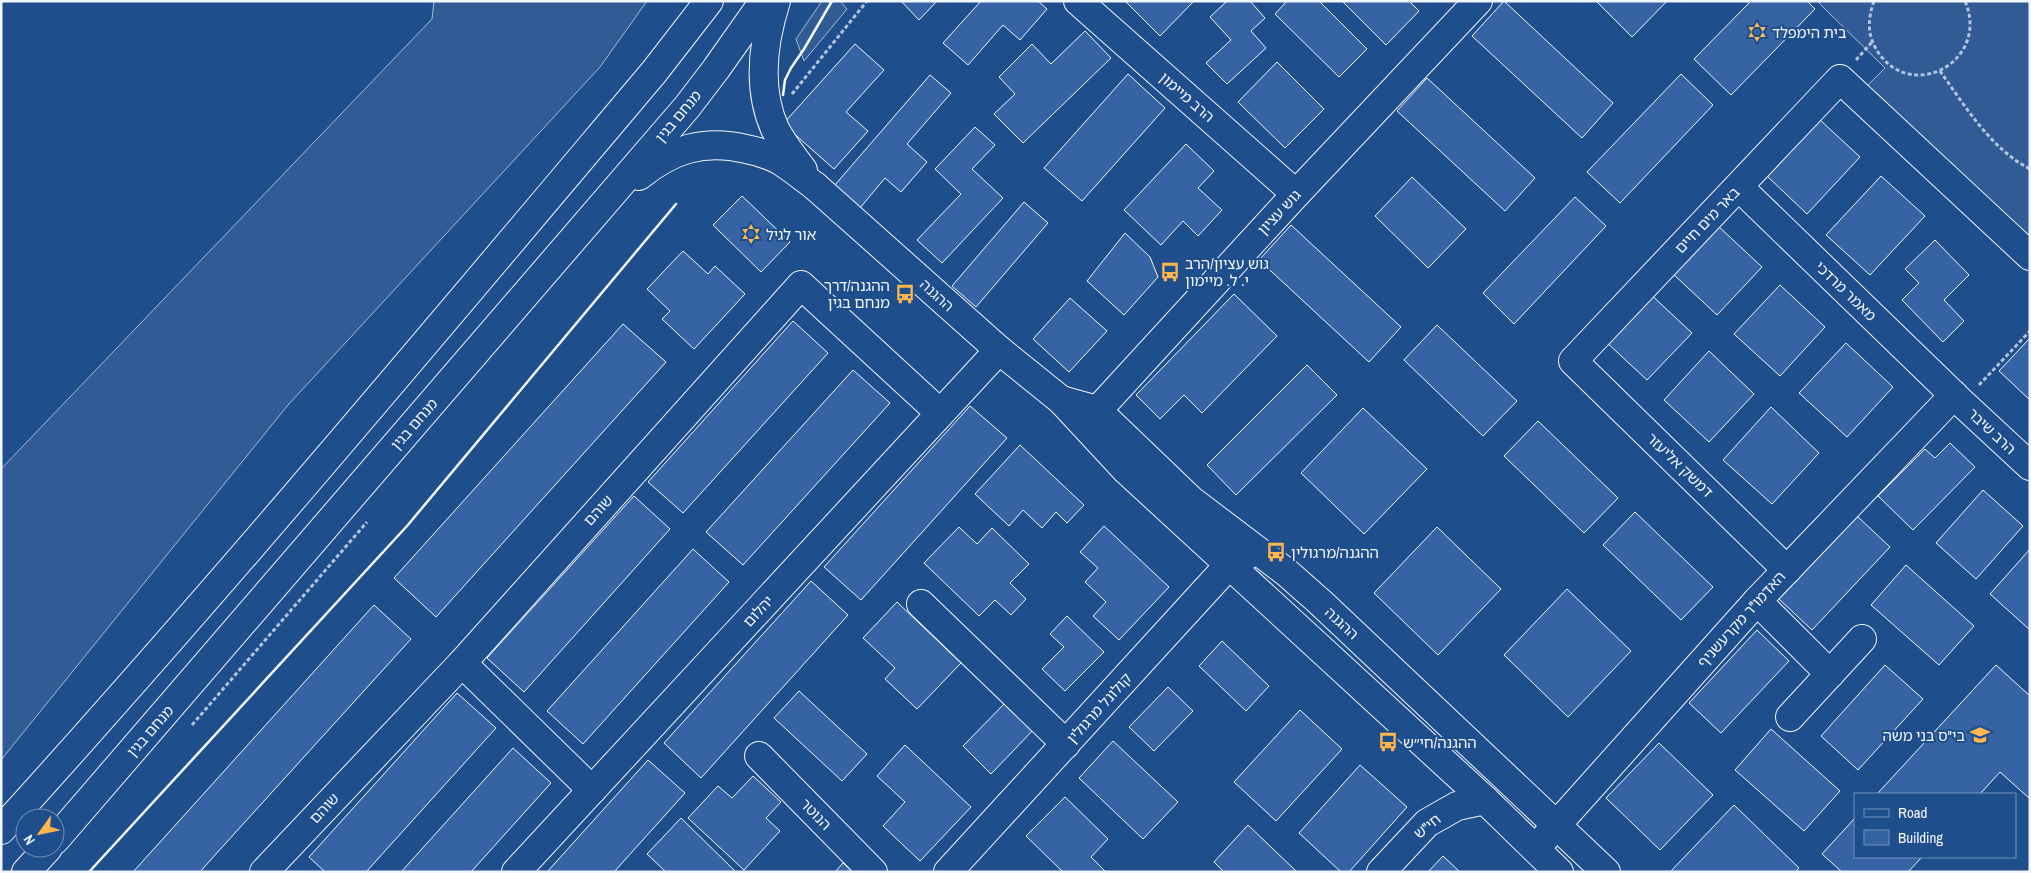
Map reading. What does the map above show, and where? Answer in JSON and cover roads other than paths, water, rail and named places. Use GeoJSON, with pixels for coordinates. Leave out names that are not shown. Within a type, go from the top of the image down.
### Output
{"type":"FeatureCollection","features":[{"type":"Feature","properties":{"kind":"street"},"geometry":{"type":"LineString","coordinates":[[1,830],[158,655],[240,560],[623,109],[709,1]]}},
{"type":"Feature","properties":{"kind":"street","name":"מנחם בגין"},"geometry":{"type":"LineString","coordinates":[[65,828],[686,107],[716,69],[764,1]]}},
{"type":"Feature","properties":{"kind":"street"},"geometry":{"type":"LineString","coordinates":[[776,1],[766,45],[763,80],[771,119],[786,147],[816,187]]}},
{"type":"Feature","properties":{"kind":"street","name":"הרב מיימון"},"geometry":{"type":"LineString","coordinates":[[1078,1],[1296,194]]}},
{"type":"Feature","properties":{"kind":"street","name":"גוש עציון"},"geometry":{"type":"LineString","coordinates":[[1090,418],[1296,194],[1478,1]]}},
{"type":"Feature","properties":{"kind":"street","name":"באר מים חיים"},"geometry":{"type":"LineString","coordinates":[[1574,361],[1840,79],[2030,256]]}},
{"type":"Feature","properties":{"kind":"street"},"geometry":{"type":"LineString","coordinates":[[596,213],[665,158],[683,149],[711,144],[731,145],[755,151],[777,160],[816,187]]}},
{"type":"Feature","properties":{"kind":"street","name":"ההגנה"},"geometry":{"type":"LineString","coordinates":[[816,187],[999,350],[1061,400],[1090,418],[1192,501],[1286,572],[1557,824],[1606,872]]}},
{"type":"Feature","properties":{"kind":"street","name":"מאמר מרדכי"},"geometry":{"type":"LineString","coordinates":[[1739,187],[1958,399]]}},
{"type":"Feature","properties":{"kind":"street","name":"שוהם"},"geometry":{"type":"LineString","coordinates":[[264,872],[462,663],[801,285],[940,413]]}},
{"type":"Feature","properties":{"kind":"street","name":"יהלום"},"geometry":{"type":"LineString","coordinates":[[516,872],[999,350]]}},
{"type":"Feature","properties":{"kind":"street","name":"דמשק אליעזר"},"geometry":{"type":"LineString","coordinates":[[1574,361],[1787,570]]}},
{"type":"Feature","properties":{"kind":"street","name":"הרב שיבר"},"geometry":{"type":"LineString","coordinates":[[1958,399],[2030,466]]}},
{"type":"Feature","properties":{"kind":"street","name":"האדמו\"ר מקרעשניף"},"geometry":{"type":"LineString","coordinates":[[1535,849],[1757,601],[1958,399]]}},
{"type":"Feature","properties":{"kind":"street","name":"ההגנה"},"geometry":{"type":"LineString","coordinates":[[1090,418],[1126,470],[1485,800],[1558,872]]}},
{"type":"Feature","properties":{"kind":"street","name":"קולונל מרגולין"},"geometry":{"type":"LineString","coordinates":[[948,872],[1230,565],[1256,551]]}},
{"type":"Feature","properties":{"kind":"street"},"geometry":{"type":"LineString","coordinates":[[1757,601],[1830,674]]}},
{"type":"Feature","properties":{"kind":"street"},"geometry":{"type":"LineString","coordinates":[[920,604],[1066,744]]}},
{"type":"Feature","properties":{"kind":"street"},"geometry":{"type":"LineString","coordinates":[[1790,717],[1862,639]]}},
{"type":"Feature","properties":{"kind":"street"},"geometry":{"type":"LineString","coordinates":[[462,663],[592,790]]}},
{"type":"Feature","properties":{"kind":"street","name":"הנוטר"},"geometry":{"type":"LineString","coordinates":[[759,756],[873,872]]}},
{"type":"Feature","properties":{"kind":"street","name":"חי\"ש"},"geometry":{"type":"LineString","coordinates":[[1381,872],[1426,824],[1457,806],[1485,800]]}},
{"type":"Feature","properties":{"kind":"street"},"geometry":{"type":"LineString","coordinates":[[26,872],[39,858]]}},
{"type":"Feature","properties":{"kind":"place","name":"בית הימפלד"},"geometry":{"type":"Point","coordinates":[1757,32]}},
{"type":"Feature","properties":{"kind":"place","name":"אור לגיל"},"geometry":{"type":"Point","coordinates":[751,234]}},
{"type":"Feature","properties":{"kind":"place","name":"גוש עציון/הרב י. ל. מיימון"},"geometry":{"type":"Point","coordinates":[1170,272]}},
{"type":"Feature","properties":{"kind":"place","name":"ההגנה/דרך מנחם בגין"},"geometry":{"type":"Point","coordinates":[905,294]}},
{"type":"Feature","properties":{"kind":"place","name":"ההגנה/מרגולין"},"geometry":{"type":"Point","coordinates":[1276,552]}},
{"type":"Feature","properties":{"kind":"place","name":"בי\"ס בני משה"},"geometry":{"type":"Point","coordinates":[1980,735]}},
{"type":"Feature","properties":{"kind":"place","name":"ההגנה/חי״ש"},"geometry":{"type":"Point","coordinates":[1388,742]}}]}
